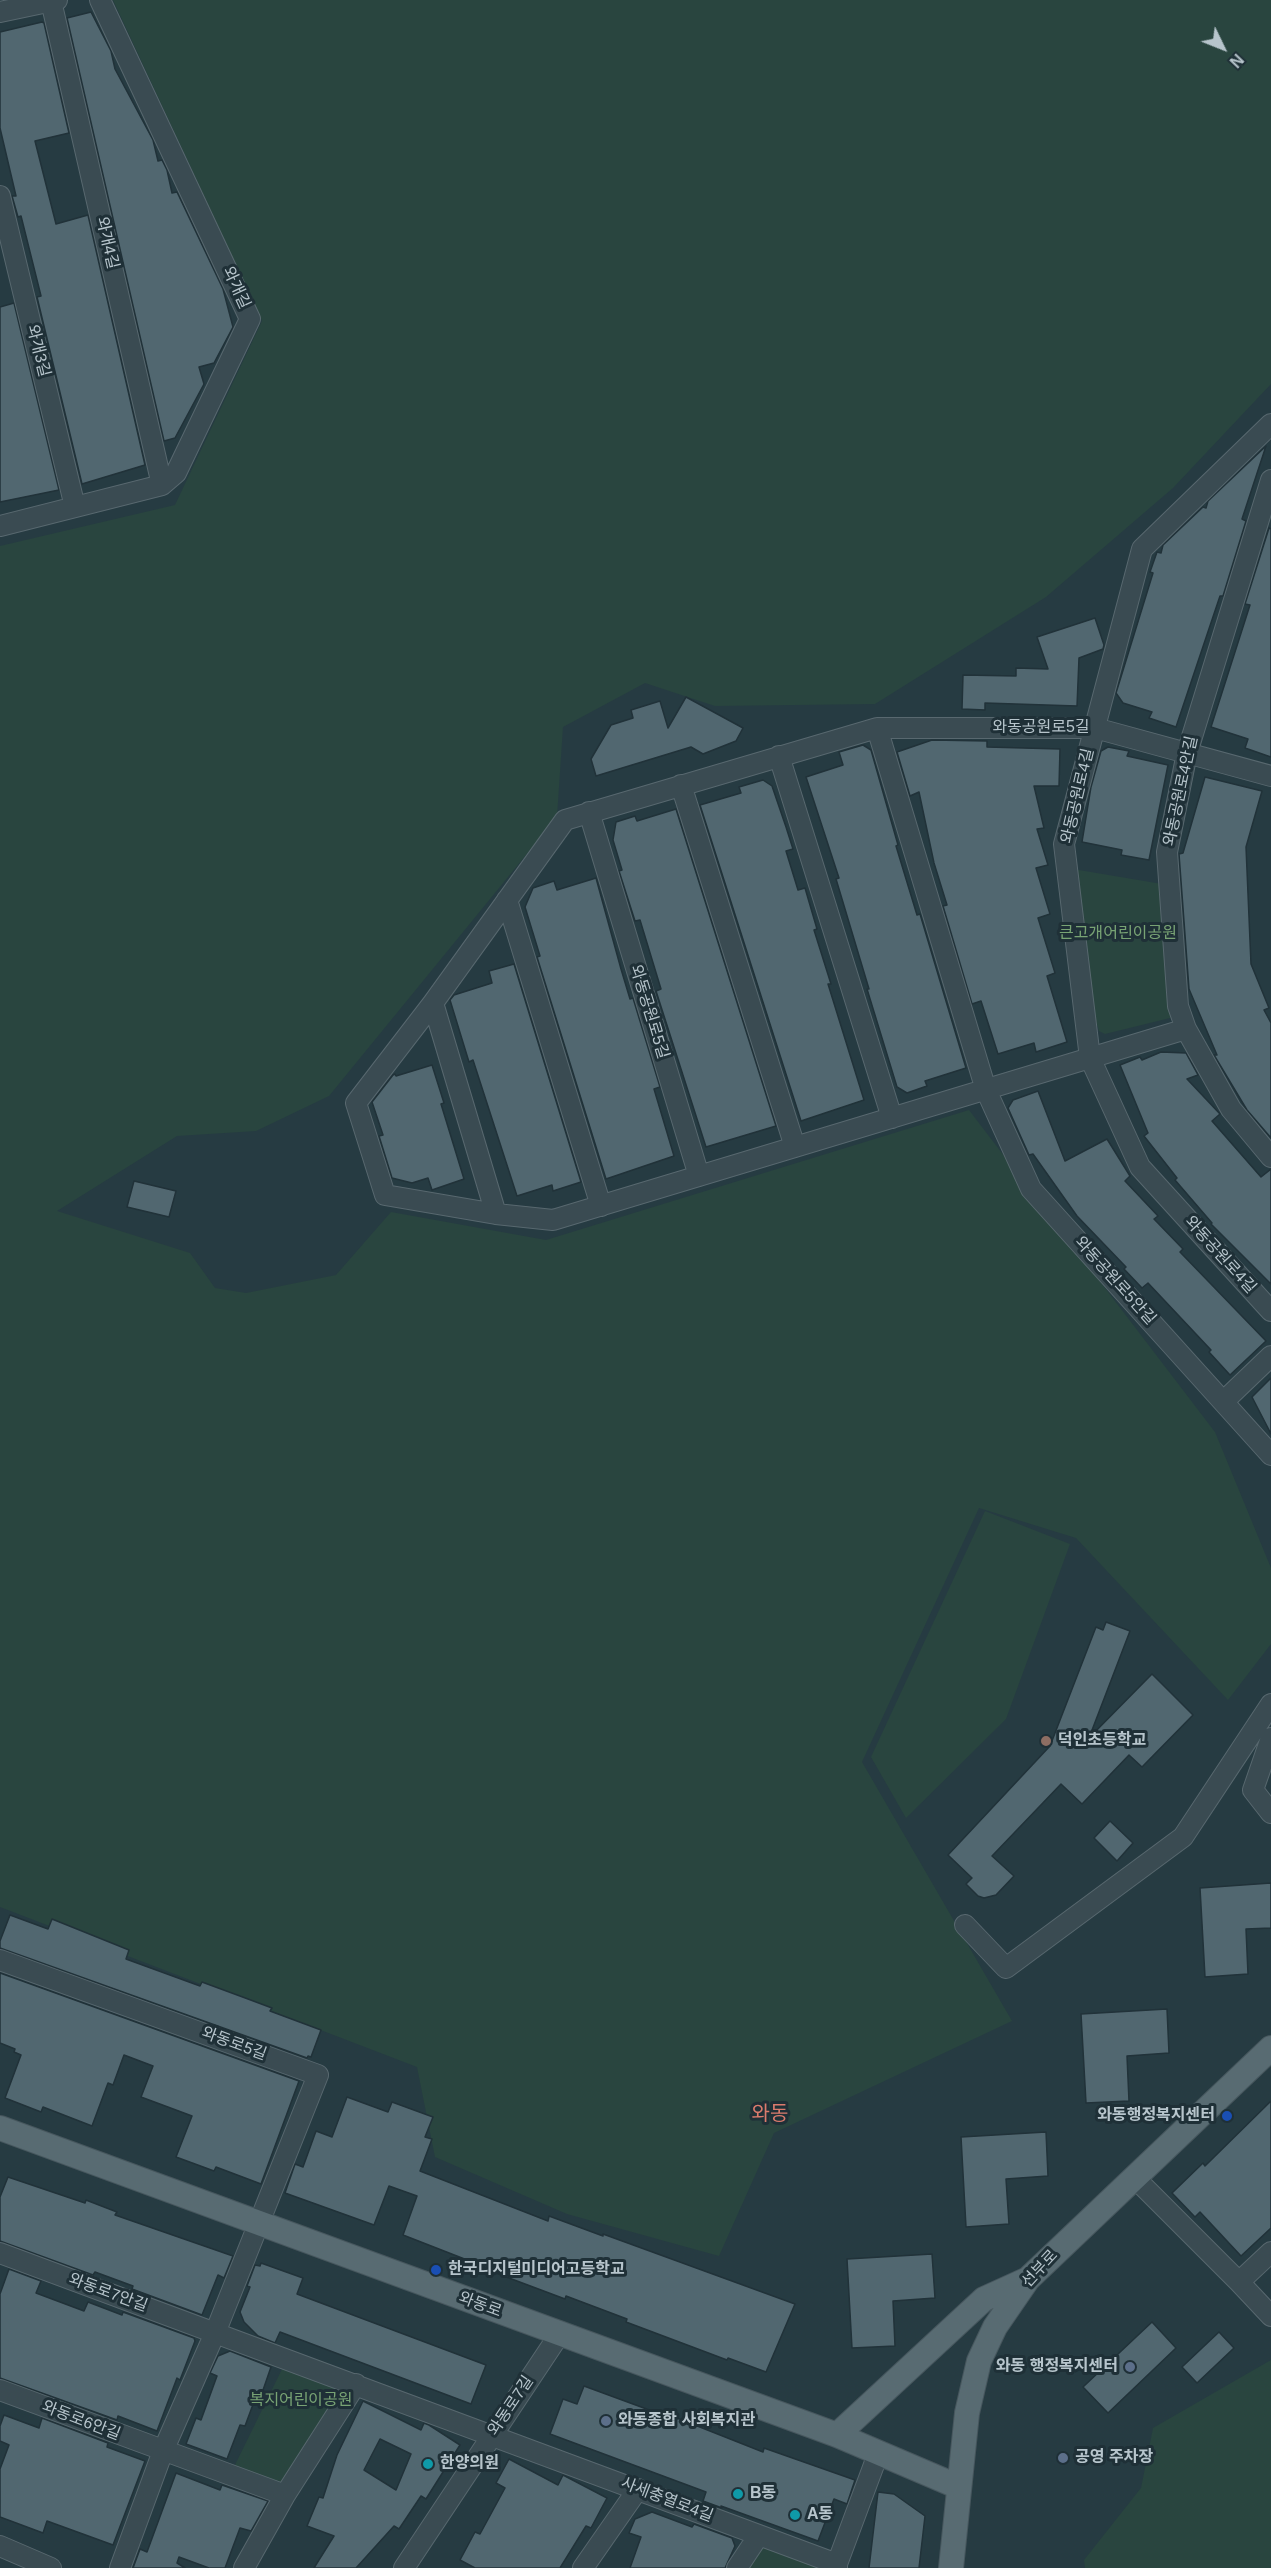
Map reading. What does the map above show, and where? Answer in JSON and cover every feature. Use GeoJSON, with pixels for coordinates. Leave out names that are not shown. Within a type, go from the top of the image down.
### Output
{"type":"FeatureCollection","features":[{"type":"Feature","properties":{"kind":"main road","name":"선부로"},"geometry":{"type":"LineString","coordinates":[[951,2568],[967,2413],[979,2361],[995,2327],[1028,2279],[1271,2048]]}},
{"type":"Feature","properties":{"kind":"main road","name":"와동로"},"geometry":{"type":"LineString","coordinates":[[0,2127],[837,2436],[959,2487]]}},
{"type":"Feature","properties":{"kind":"main road"},"geometry":{"type":"LineString","coordinates":[[837,2436],[984,2299],[1028,2279]]}},
{"type":"Feature","properties":{"kind":"street","name":"와개길"},"geometry":{"type":"LineString","coordinates":[[100,0],[250,319],[176,473],[162,485]]}},
{"type":"Feature","properties":{"kind":"street","name":"와개4길"},"geometry":{"type":"LineString","coordinates":[[54,1],[162,485]]}},
{"type":"Feature","properties":{"kind":"street"},"geometry":{"type":"LineString","coordinates":[[0,12],[54,1]]}},
{"type":"Feature","properties":{"kind":"street","name":"와개3길"},"geometry":{"type":"LineString","coordinates":[[0,196],[75,507]]}},
{"type":"Feature","properties":{"kind":"street","name":"와동공원로4길"},"geometry":{"type":"LineString","coordinates":[[1271,424],[1142,549],[1064,844],[1090,1058],[1140,1167],[1271,1311]]}},
{"type":"Feature","properties":{"kind":"street","name":"와동공원로4안길"},"geometry":{"type":"LineString","coordinates":[[1271,480],[1187,753],[1167,852],[1178,1006],[1186,1029],[1231,1109],[1271,1157]]}},
{"type":"Feature","properties":{"kind":"street"},"geometry":{"type":"LineString","coordinates":[[0,526],[162,485]]}},
{"type":"Feature","properties":{"kind":"street"},"geometry":{"type":"LineString","coordinates":[[877,728],[986,1090]]}},
{"type":"Feature","properties":{"kind":"street","name":"와동공원로5길"},"geometry":{"type":"LineString","coordinates":[[1186,1029],[553,1220],[496,1214],[385,1195],[356,1103],[433,1003],[565,820],[877,728],[1095,728],[1271,776]]}},
{"type":"Feature","properties":{"kind":"street"},"geometry":{"type":"LineString","coordinates":[[779,756],[892,1118]]}},
{"type":"Feature","properties":{"kind":"street"},"geometry":{"type":"LineString","coordinates":[[681,785],[795,1147]]}},
{"type":"Feature","properties":{"kind":"street","name":"와동공원로5길"},"geometry":{"type":"LineString","coordinates":[[589,812],[699,1176]]}},
{"type":"Feature","properties":{"kind":"street"},"geometry":{"type":"LineString","coordinates":[[507,900],[601,1206]]}},
{"type":"Feature","properties":{"kind":"street"},"geometry":{"type":"LineString","coordinates":[[433,1003],[496,1214]]}},
{"type":"Feature","properties":{"kind":"street","name":"와동공원로5안길"},"geometry":{"type":"LineString","coordinates":[[986,1090],[1031,1189],[1271,1455]]}},
{"type":"Feature","properties":{"kind":"street"},"geometry":{"type":"LineString","coordinates":[[1224,1401],[1271,1356]]}},
{"type":"Feature","properties":{"kind":"street"},"geometry":{"type":"LineString","coordinates":[[964,1926],[1006,1968],[1183,1837],[1271,1704]]}},
{"type":"Feature","properties":{"kind":"street"},"geometry":{"type":"LineString","coordinates":[[1271,1737],[1253,1790],[1271,1814]]}},
{"type":"Feature","properties":{"kind":"street","name":"와동로5길"},"geometry":{"type":"LineString","coordinates":[[0,1960],[318,2074],[259,2223]]}},
{"type":"Feature","properties":{"kind":"street"},"geometry":{"type":"LineString","coordinates":[[1134,2177],[1271,2316]]}},
{"type":"Feature","properties":{"kind":"street"},"geometry":{"type":"LineString","coordinates":[[120,2568],[163,2451],[215,2333],[259,2223]]}},
{"type":"Feature","properties":{"kind":"street"},"geometry":{"type":"LineString","coordinates":[[1239,2282],[1271,2252]]}},
{"type":"Feature","properties":{"kind":"street","name":"와동로7안길"},"geometry":{"type":"LineString","coordinates":[[0,2253],[493,2434]]}},
{"type":"Feature","properties":{"kind":"street","name":"와동로7길"},"geometry":{"type":"LineString","coordinates":[[404,2568],[559,2335]]}},
{"type":"Feature","properties":{"kind":"street"},"geometry":{"type":"LineString","coordinates":[[244,2568],[285,2495],[356,2384]]}},
{"type":"Feature","properties":{"kind":"street","name":"와동로6안길"},"geometry":{"type":"LineString","coordinates":[[0,2390],[285,2495]]}},
{"type":"Feature","properties":{"kind":"street","name":"사세충열로4길"},"geometry":{"type":"LineString","coordinates":[[493,2434],[837,2566]]}},
{"type":"Feature","properties":{"kind":"street"},"geometry":{"type":"LineString","coordinates":[[837,2566],[879,2454]]}},
{"type":"Feature","properties":{"kind":"street"},"geometry":{"type":"LineString","coordinates":[[583,2568],[638,2489]]}},
{"type":"Feature","properties":{"kind":"street"},"geometry":{"type":"LineString","coordinates":[[737,2568],[759,2535]]}},
{"type":"Feature","properties":{"kind":"street"},"geometry":{"type":"LineString","coordinates":[[0,2546],[51,2568]]}},
{"type":"Feature","properties":{"kind":"green space"},"geometry":{"type":"Polygon","coordinates":[[[113,0],[1271,0],[1271,384],[1173,488],[1046,597],[875,704],[715,706],[645,683],[563,727],[557,817],[329,1096],[256,1131],[177,1136],[57,1211],[190,1253],[215,1288],[246,1293],[336,1275],[391,1212],[546,1240],[969,1110],[1215,1432],[1271,1568],[1271,1644],[1228,1700],[1076,1538],[979,1508],[862,1762],[1012,2021],[774,2133],[719,2256],[567,2214],[435,2157],[417,2067],[0,1907],[0,546],[175,505],[262,321],[113,0]]]}},
{"type":"Feature","properties":{"kind":"green space","name":"큰고개어린이공원"},"geometry":{"type":"Polygon","coordinates":[[[1073,869],[1162,884],[1161,911],[1174,1012],[1170,1018],[1105,1034],[1099,1031],[1071,937],[1073,869]]]}},
{"type":"Feature","properties":{"kind":"green space"},"geometry":{"type":"Polygon","coordinates":[[[985,1511],[1070,1544],[1006,1719],[906,1818],[871,1757],[985,1511]]]}},
{"type":"Feature","properties":{"kind":"green space"},"geometry":{"type":"Polygon","coordinates":[[[1271,2360],[1271,2568],[1085,2568],[1084,2560],[1141,2488],[1153,2428],[1271,2360]]]}},
{"type":"Feature","properties":{"kind":"green space","name":"복지어린이공원"},"geometry":{"type":"Polygon","coordinates":[[[285,2363],[348,2384],[282,2490],[234,2467],[285,2363]]]}},
{"type":"Feature","properties":{"kind":"green space"},"geometry":{"type":"Polygon","coordinates":[[[760,2542],[822,2568],[744,2568],[760,2542]]]}},
{"type":"Feature","properties":{"kind":"building"},"geometry":{"type":"Polygon","coordinates":[[[91,12],[111,51],[115,69],[153,140],[158,161],[162,160],[167,170],[172,193],[177,192],[223,289],[233,327],[214,363],[199,367],[204,384],[175,438],[164,441],[67,18],[91,12]]]}},
{"type":"Feature","properties":{"kind":"building"},"geometry":{"type":"Polygon","coordinates":[[[42,22],[69,133],[35,141],[56,224],[88,215],[145,465],[82,484],[37,297],[41,296],[21,216],[18,217],[12,196],[16,196],[0,128],[0,32],[42,22]]]}},
{"type":"Feature","properties":{"kind":"building"},"geometry":{"type":"Polygon","coordinates":[[[14,303],[59,490],[0,502],[0,307],[14,303]]]}},
{"type":"Feature","properties":{"kind":"building"},"geometry":{"type":"Polygon","coordinates":[[[1266,446],[1242,519],[1246,521],[1223,596],[1220,596],[1176,727],[1149,718],[1152,712],[1123,703],[1116,693],[1153,573],[1150,572],[1157,552],[1161,553],[1163,545],[1203,507],[1206,508],[1208,501],[1266,446]]]}},
{"type":"Feature","properties":{"kind":"building"},"geometry":{"type":"Polygon","coordinates":[[[1269,528],[1271,529],[1271,757],[1245,748],[1248,739],[1211,727],[1250,605],[1245,604],[1269,528]]]}},
{"type":"Feature","properties":{"kind":"building"},"geometry":{"type":"Polygon","coordinates":[[[1095,618],[1104,645],[1103,649],[1079,658],[1077,706],[985,703],[985,710],[962,709],[963,675],[1016,676],[1016,668],[1048,669],[1037,637],[1095,618]]]}},
{"type":"Feature","properties":{"kind":"building"},"geometry":{"type":"Polygon","coordinates":[[[686,697],[743,728],[736,741],[703,754],[691,747],[596,776],[591,759],[611,725],[633,718],[631,710],[660,701],[668,728],[686,697]]]}},
{"type":"Feature","properties":{"kind":"building"},"geometry":{"type":"Polygon","coordinates":[[[932,740],[987,741],[987,747],[1060,749],[1059,786],[1034,786],[1044,828],[1037,829],[1048,865],[1036,868],[1050,914],[1038,918],[1055,973],[1047,976],[1067,1042],[1036,1052],[1034,1043],[998,1054],[981,1001],[972,1004],[943,906],[947,905],[934,863],[919,792],[910,796],[897,752],[932,740]]]}},
{"type":"Feature","properties":{"kind":"building"},"geometry":{"type":"Polygon","coordinates":[[[863,745],[871,750],[898,845],[896,846],[917,915],[920,914],[966,1068],[925,1081],[927,1086],[907,1093],[897,1087],[836,879],[839,878],[806,777],[843,765],[839,752],[863,745]]]}},
{"type":"Feature","properties":{"kind":"building"},"geometry":{"type":"Polygon","coordinates":[[[1108,747],[1129,751],[1127,756],[1168,765],[1149,860],[1121,855],[1122,850],[1082,842],[1091,787],[1101,751],[1108,747]]]}},
{"type":"Feature","properties":{"kind":"building"},"geometry":{"type":"Polygon","coordinates":[[[1205,777],[1262,791],[1246,847],[1251,964],[1269,1008],[1264,1010],[1271,1023],[1271,1138],[1247,1110],[1214,1055],[1217,1055],[1189,989],[1179,854],[1183,853],[1205,777]]]}},
{"type":"Feature","properties":{"kind":"building"},"geometry":{"type":"Polygon","coordinates":[[[763,780],[772,786],[793,849],[786,851],[798,890],[805,888],[817,929],[814,930],[831,984],[828,984],[864,1100],[801,1121],[700,805],[741,793],[739,787],[763,780]]]}},
{"type":"Feature","properties":{"kind":"building"},"geometry":{"type":"Polygon","coordinates":[[[676,809],[776,1126],[706,1147],[656,991],[661,989],[640,920],[635,921],[619,871],[622,870],[613,840],[616,822],[635,816],[637,821],[676,809]]]}},
{"type":"Feature","properties":{"kind":"building"},"geometry":{"type":"Polygon","coordinates":[[[596,878],[630,999],[633,998],[660,1087],[654,1089],[674,1156],[606,1179],[537,957],[540,956],[525,907],[533,888],[554,881],[557,890],[596,878]]]}},
{"type":"Feature","properties":{"kind":"building"},"geometry":{"type":"Polygon","coordinates":[[[514,964],[581,1182],[553,1191],[552,1185],[517,1196],[473,1060],[469,1062],[450,1000],[454,995],[492,983],[489,971],[514,964]]]}},
{"type":"Feature","properties":{"kind":"building"},"geometry":{"type":"Polygon","coordinates":[[[1161,1052],[1186,1053],[1198,1075],[1187,1079],[1220,1114],[1212,1121],[1261,1177],[1271,1169],[1271,1284],[1211,1224],[1175,1180],[1177,1178],[1144,1136],[1148,1133],[1120,1065],[1140,1057],[1142,1060],[1161,1052]]]}},
{"type":"Feature","properties":{"kind":"building"},"geometry":{"type":"Polygon","coordinates":[[[432,1065],[444,1103],[441,1104],[464,1179],[432,1190],[428,1178],[412,1183],[392,1178],[379,1136],[383,1135],[372,1102],[393,1075],[432,1065]]]}},
{"type":"Feature","properties":{"kind":"building"},"geometry":{"type":"Polygon","coordinates":[[[1038,1091],[1065,1161],[1107,1139],[1130,1176],[1125,1181],[1158,1216],[1154,1219],[1183,1249],[1180,1252],[1266,1341],[1230,1375],[1209,1352],[1211,1350],[1148,1283],[1142,1288],[1124,1269],[1126,1267],[1077,1216],[1033,1154],[1029,1155],[1008,1108],[1013,1100],[1038,1091]]]}},
{"type":"Feature","properties":{"kind":"building"},"geometry":{"type":"Polygon","coordinates":[[[134,1181],[176,1191],[169,1217],[127,1207],[134,1181]]]}},
{"type":"Feature","properties":{"kind":"building"},"geometry":{"type":"Polygon","coordinates":[[[1271,1378],[1271,1434],[1252,1397],[1271,1378]]]}},
{"type":"Feature","properties":{"kind":"building"},"geometry":{"type":"Polygon","coordinates":[[[1106,1622],[1130,1631],[1089,1738],[1152,1674],[1193,1715],[1142,1767],[1129,1755],[1082,1804],[1061,1784],[992,1856],[1014,1876],[996,1895],[984,1898],[978,1896],[966,1884],[972,1878],[948,1855],[1050,1746],[1096,1627],[1103,1630],[1106,1622]]]}},
{"type":"Feature","properties":{"kind":"building"},"geometry":{"type":"Polygon","coordinates":[[[1110,1821],[1133,1843],[1117,1861],[1094,1838],[1110,1821]]]}},
{"type":"Feature","properties":{"kind":"building"},"geometry":{"type":"Polygon","coordinates":[[[1271,1883],[1271,1928],[1246,1929],[1248,1974],[1205,1977],[1200,1888],[1271,1883]]]}},
{"type":"Feature","properties":{"kind":"building"},"geometry":{"type":"Polygon","coordinates":[[[10,1915],[48,1929],[52,1919],[129,1950],[126,1959],[200,1986],[202,1982],[272,2008],[270,2011],[321,2030],[311,2057],[307,2058],[0,1948],[0,1941],[10,1915]]]}},
{"type":"Feature","properties":{"kind":"building"},"geometry":{"type":"Polygon","coordinates":[[[0,1973],[299,2081],[261,2184],[216,2167],[214,2171],[176,2157],[192,2116],[141,2097],[153,2066],[124,2055],[113,2085],[108,2083],[92,2126],[43,2107],[41,2112],[5,2098],[21,2055],[14,2052],[15,2049],[0,2043],[0,1973]]]}},
{"type":"Feature","properties":{"kind":"building"},"geometry":{"type":"Polygon","coordinates":[[[1167,2009],[1169,2053],[1127,2056],[1129,2101],[1086,2103],[1081,2014],[1167,2009]]]}},
{"type":"Feature","properties":{"kind":"building"},"geometry":{"type":"Polygon","coordinates":[[[347,2097],[388,2112],[392,2102],[433,2117],[425,2137],[432,2139],[420,2171],[548,2221],[549,2216],[603,2236],[603,2234],[795,2304],[766,2372],[728,2358],[727,2360],[626,2322],[627,2319],[566,2296],[565,2299],[485,2269],[485,2267],[403,2235],[417,2196],[389,2186],[374,2225],[285,2193],[295,2164],[303,2167],[316,2131],[332,2137],[347,2097]]]}},
{"type":"Feature","properties":{"kind":"building"},"geometry":{"type":"Polygon","coordinates":[[[1271,2101],[1271,2228],[1241,2256],[1200,2212],[1195,2217],[1172,2193],[1203,2163],[1205,2166],[1271,2101]]]}},
{"type":"Feature","properties":{"kind":"building"},"geometry":{"type":"Polygon","coordinates":[[[1046,2132],[1048,2176],[1006,2179],[1009,2224],[966,2227],[961,2137],[1046,2132]]]}},
{"type":"Feature","properties":{"kind":"building"},"geometry":{"type":"Polygon","coordinates":[[[8,2177],[85,2203],[86,2200],[117,2212],[115,2215],[233,2256],[224,2278],[218,2275],[202,2315],[132,2289],[133,2286],[95,2272],[93,2275],[0,2241],[0,2197],[8,2177]]]}},
{"type":"Feature","properties":{"kind":"building"},"geometry":{"type":"Polygon","coordinates":[[[932,2254],[935,2298],[893,2301],[895,2346],[852,2348],[847,2259],[932,2254]]]}},
{"type":"Feature","properties":{"kind":"building"},"geometry":{"type":"Polygon","coordinates":[[[261,2263],[303,2278],[297,2294],[486,2365],[471,2404],[280,2332],[275,2343],[258,2336],[244,2322],[240,2312],[250,2287],[247,2286],[255,2265],[260,2266],[261,2263]]]}},
{"type":"Feature","properties":{"kind":"building"},"geometry":{"type":"Polygon","coordinates":[[[9,2269],[41,2281],[36,2293],[84,2311],[88,2302],[194,2338],[195,2341],[180,2380],[177,2378],[157,2431],[118,2416],[117,2420],[0,2378],[0,2294],[9,2269]]]}},
{"type":"Feature","properties":{"kind":"building","name":"와동 행정복지센터"},"geometry":{"type":"Polygon","coordinates":[[[1152,2322],[1176,2348],[1108,2413],[1083,2387],[1152,2322]]]}},
{"type":"Feature","properties":{"kind":"building"},"geometry":{"type":"Polygon","coordinates":[[[1219,2332],[1234,2348],[1197,2383],[1182,2367],[1219,2332]]]}},
{"type":"Feature","properties":{"kind":"building"},"geometry":{"type":"Polygon","coordinates":[[[230,2351],[271,2367],[262,2393],[258,2391],[245,2426],[240,2425],[227,2459],[186,2444],[196,2418],[201,2420],[217,2376],[210,2373],[218,2356],[230,2351]]]}},
{"type":"Feature","properties":{"kind":"building"},"geometry":{"type":"Polygon","coordinates":[[[584,2386],[671,2418],[672,2416],[763,2452],[764,2448],[855,2480],[847,2504],[834,2499],[818,2541],[703,2501],[706,2492],[550,2434],[563,2399],[577,2404],[584,2386]]]}},
{"type":"Feature","properties":{"kind":"building"},"geometry":{"type":"Polygon","coordinates":[[[363,2401],[421,2430],[424,2423],[429,2425],[460,2445],[426,2499],[421,2496],[399,2529],[394,2526],[356,2568],[314,2568],[334,2536],[307,2526],[319,2497],[323,2498],[337,2455],[363,2401]],[[380,2439],[364,2470],[396,2490],[411,2454],[380,2439]]]}},
{"type":"Feature","properties":{"kind":"building"},"geometry":{"type":"Polygon","coordinates":[[[4,2415],[39,2428],[42,2418],[108,2443],[107,2447],[145,2461],[113,2545],[47,2521],[43,2533],[0,2517],[0,2469],[9,2445],[0,2441],[0,2426],[4,2415]]]}},
{"type":"Feature","properties":{"kind":"building"},"geometry":{"type":"Polygon","coordinates":[[[509,2459],[558,2485],[563,2475],[607,2498],[591,2528],[586,2526],[560,2568],[475,2568],[460,2560],[475,2532],[480,2534],[505,2488],[496,2483],[509,2459]]]}},
{"type":"Feature","properties":{"kind":"building"},"geometry":{"type":"Polygon","coordinates":[[[176,2473],[220,2490],[222,2485],[268,2501],[251,2531],[240,2528],[225,2568],[209,2568],[179,2557],[177,2563],[185,2568],[133,2568],[140,2549],[147,2552],[176,2473]]]}},
{"type":"Feature","properties":{"kind":"building"},"geometry":{"type":"Polygon","coordinates":[[[878,2492],[894,2494],[925,2516],[919,2568],[869,2568],[878,2492]]]}},
{"type":"Feature","properties":{"kind":"building"},"geometry":{"type":"Polygon","coordinates":[[[652,2512],[692,2527],[694,2524],[732,2538],[735,2546],[725,2568],[630,2568],[641,2537],[629,2533],[635,2519],[652,2512]]]}},
{"type":"Feature","properties":{"kind":"place","name":"덕인초등학교"},"geometry":{"type":"Point","coordinates":[1046,1741]}},
{"type":"Feature","properties":{"kind":"place","name":"와동행정복지센터"},"geometry":{"type":"Point","coordinates":[1227,2116]}},
{"type":"Feature","properties":{"kind":"place","name":"한국디지털미디어고등학교"},"geometry":{"type":"Point","coordinates":[436,2270]}},
{"type":"Feature","properties":{"kind":"place","name":"와동 행정복지센터"},"geometry":{"type":"Point","coordinates":[1130,2367]}},
{"type":"Feature","properties":{"kind":"place","name":"와동종합 사회복지관"},"geometry":{"type":"Point","coordinates":[606,2421]}},
{"type":"Feature","properties":{"kind":"place","name":"공영 주차장"},"geometry":{"type":"Point","coordinates":[1063,2458]}},
{"type":"Feature","properties":{"kind":"place","name":"한양의원"},"geometry":{"type":"Point","coordinates":[428,2464]}},
{"type":"Feature","properties":{"kind":"place","name":"B동"},"geometry":{"type":"Point","coordinates":[738,2494]}},
{"type":"Feature","properties":{"kind":"place","name":"A동"},"geometry":{"type":"Point","coordinates":[795,2515]}},
{"type":"Feature","properties":{"kind":"district","name":"와동"},"geometry":{"type":"Point","coordinates":[770,2114]}}]}
